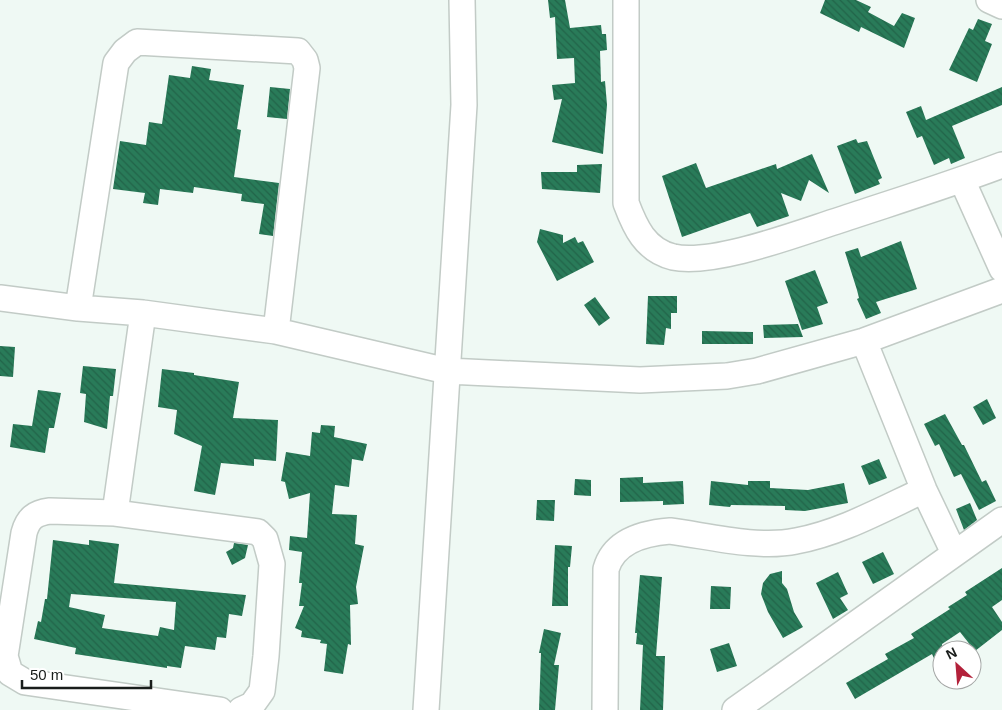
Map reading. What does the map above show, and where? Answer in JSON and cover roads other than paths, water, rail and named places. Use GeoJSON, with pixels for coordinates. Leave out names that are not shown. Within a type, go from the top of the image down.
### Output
{"type":"FeatureCollection","features":[{"type":"Feature","properties":{"kind":"street"},"geometry":{"type":"LineString","coordinates":[[426,710],[464,105],[462,0]]}},
{"type":"Feature","properties":{"kind":"street"},"geometry":{"type":"LineString","coordinates":[[626,0],[626,203],[635,229],[652,248],[674,257],[701,258],[757,246],[962,180],[1002,165]]}},
{"type":"Feature","properties":{"kind":"street"},"geometry":{"type":"LineString","coordinates":[[989,0],[1002,6]]}},
{"type":"Feature","properties":{"kind":"street"},"geometry":{"type":"LineString","coordinates":[[78,308],[116,62],[125,51],[137,42],[298,51],[307,68],[276,331]]}},
{"type":"Feature","properties":{"kind":"street"},"geometry":{"type":"LineString","coordinates":[[962,180],[1002,269]]}},
{"type":"Feature","properties":{"kind":"street"},"geometry":{"type":"LineString","coordinates":[[0,298],[78,308],[143,313],[276,331],[447,370],[640,380],[727,376],[757,371],[864,341],[1002,290]]}},
{"type":"Feature","properties":{"kind":"street"},"geometry":{"type":"LineString","coordinates":[[115,513],[143,313]]}},
{"type":"Feature","properties":{"kind":"street"},"geometry":{"type":"LineString","coordinates":[[864,341],[924,490],[954,553]]}},
{"type":"Feature","properties":{"kind":"street"},"geometry":{"type":"LineString","coordinates":[[605,710],[606,569],[613,555],[627,542],[654,532],[670,531],[767,544],[794,542],[824,534],[924,490]]}},
{"type":"Feature","properties":{"kind":"street"},"geometry":{"type":"LineString","coordinates":[[220,710],[134,704],[26,682],[10,673],[5,656],[24,533],[32,517],[40,512],[115,513],[258,532],[265,539],[272,564],[262,691],[252,705],[241,710]]}},
{"type":"Feature","properties":{"kind":"street"},"geometry":{"type":"LineString","coordinates":[[735,710],[1002,520]]}}]}
